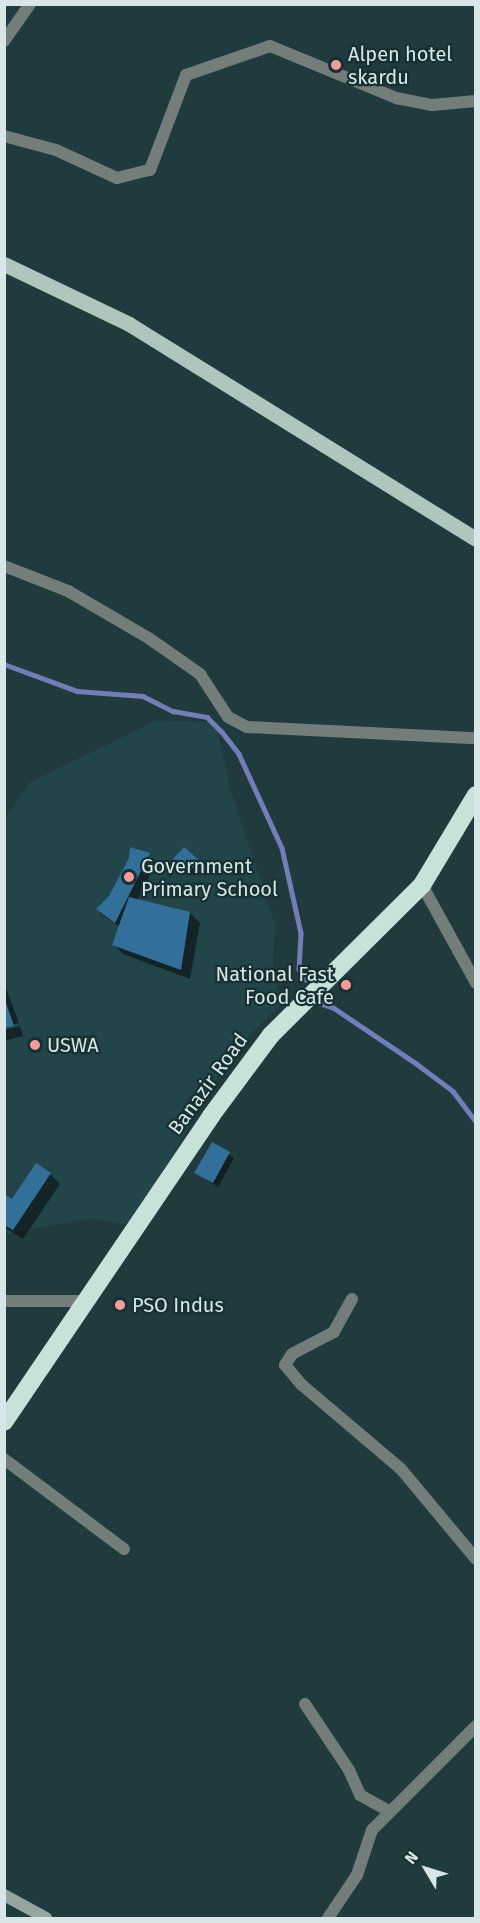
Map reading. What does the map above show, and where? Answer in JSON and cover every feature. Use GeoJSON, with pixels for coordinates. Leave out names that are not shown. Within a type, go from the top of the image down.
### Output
{"type":"FeatureCollection","features":[{"type":"Feature","properties":{"kind":"highway","name":"Banazir Road"},"geometry":{"type":"LineString","coordinates":[[4,1422],[271,1035],[422,885],[476,795]]}},
{"type":"Feature","properties":{"kind":"main road"},"geometry":{"type":"LineString","coordinates":[[4,264],[129,324],[476,539]]}},
{"type":"Feature","properties":{"kind":"street"},"geometry":{"type":"LineString","coordinates":[[4,41],[30,4]]}},
{"type":"Feature","properties":{"kind":"street"},"geometry":{"type":"LineString","coordinates":[[4,136],[56,150],[117,178],[150,170],[186,75],[270,46],[396,98],[432,105],[476,101]]}},
{"type":"Feature","properties":{"kind":"street"},"geometry":{"type":"LineString","coordinates":[[4,566],[68,591],[150,639],[200,674],[228,717],[247,727],[476,738]]}},
{"type":"Feature","properties":{"kind":"street"},"geometry":{"type":"LineString","coordinates":[[422,885],[476,983]]}},
{"type":"Feature","properties":{"kind":"street"},"geometry":{"type":"LineString","coordinates":[[352,1299],[334,1332],[292,1354],[285,1365],[302,1385],[401,1469],[476,1559]]}},
{"type":"Feature","properties":{"kind":"street"},"geometry":{"type":"LineString","coordinates":[[4,1301],[87,1301]]}},
{"type":"Feature","properties":{"kind":"street"},"geometry":{"type":"LineString","coordinates":[[4,1459],[124,1550]]}},
{"type":"Feature","properties":{"kind":"street"},"geometry":{"type":"LineString","coordinates":[[305,1704],[349,1770],[360,1796],[389,1811]]}},
{"type":"Feature","properties":{"kind":"street"},"geometry":{"type":"LineString","coordinates":[[328,1918],[357,1875],[372,1830],[476,1726]]}},
{"type":"Feature","properties":{"kind":"street"},"geometry":{"type":"LineString","coordinates":[[4,1895],[46,1918]]}},
{"type":"Feature","properties":{"kind":"shaded area"},"geometry":{"type":"Polygon","coordinates":[[[156,721],[216,722],[230,788],[275,925],[273,967],[280,1005],[229,1057],[131,1226],[92,1218],[5,1234],[5,819],[30,782],[156,721]]]}},
{"type":"Feature","properties":{"kind":"building","name":"Government Primary School"},"geometry":{"type":"Polygon","coordinates":[[[130,847],[150,853],[115,923],[96,909],[109,896],[129,858],[130,847]]]}},
{"type":"Feature","properties":{"kind":"building"},"geometry":{"type":"Polygon","coordinates":[[[184,847],[199,860],[189,872],[173,859],[184,847]]]}},
{"type":"Feature","properties":{"kind":"building"},"geometry":{"type":"Polygon","coordinates":[[[129,897],[190,912],[181,970],[112,945],[129,897]]]}},
{"type":"Feature","properties":{"kind":"building"},"geometry":{"type":"Polygon","coordinates":[[[4,997],[14,1026],[4,1028],[4,997]]]}},
{"type":"Feature","properties":{"kind":"building"},"geometry":{"type":"Polygon","coordinates":[[[212,1142],[230,1152],[213,1183],[194,1173],[212,1142]]]}},
{"type":"Feature","properties":{"kind":"building"},"geometry":{"type":"Polygon","coordinates":[[[36,1163],[51,1173],[13,1230],[4,1225],[4,1194],[12,1199],[36,1163]]]}},
{"type":"Feature","properties":{"kind":"waterway"},"geometry":{"type":"LineString","coordinates":[[4,664],[77,691],[143,696],[173,711],[207,717],[222,732],[239,754],[282,848],[301,933],[299,969],[305,979]]}},
{"type":"Feature","properties":{"kind":"waterway"},"geometry":{"type":"LineString","coordinates":[[319,1003],[334,1008],[453,1091],[476,1121]]}},
{"type":"Feature","properties":{"kind":"place","name":"Alpen hotel skardu"},"geometry":{"type":"Point","coordinates":[336,65]}},
{"type":"Feature","properties":{"kind":"place","name":"Government Primary School"},"geometry":{"type":"Point","coordinates":[129,877]}},
{"type":"Feature","properties":{"kind":"place","name":"National Fast Food Cafe"},"geometry":{"type":"Point","coordinates":[346,985]}},
{"type":"Feature","properties":{"kind":"place","name":"USWA"},"geometry":{"type":"Point","coordinates":[35,1045]}},
{"type":"Feature","properties":{"kind":"place","name":"PSO Indus"},"geometry":{"type":"Point","coordinates":[120,1305]}}]}
